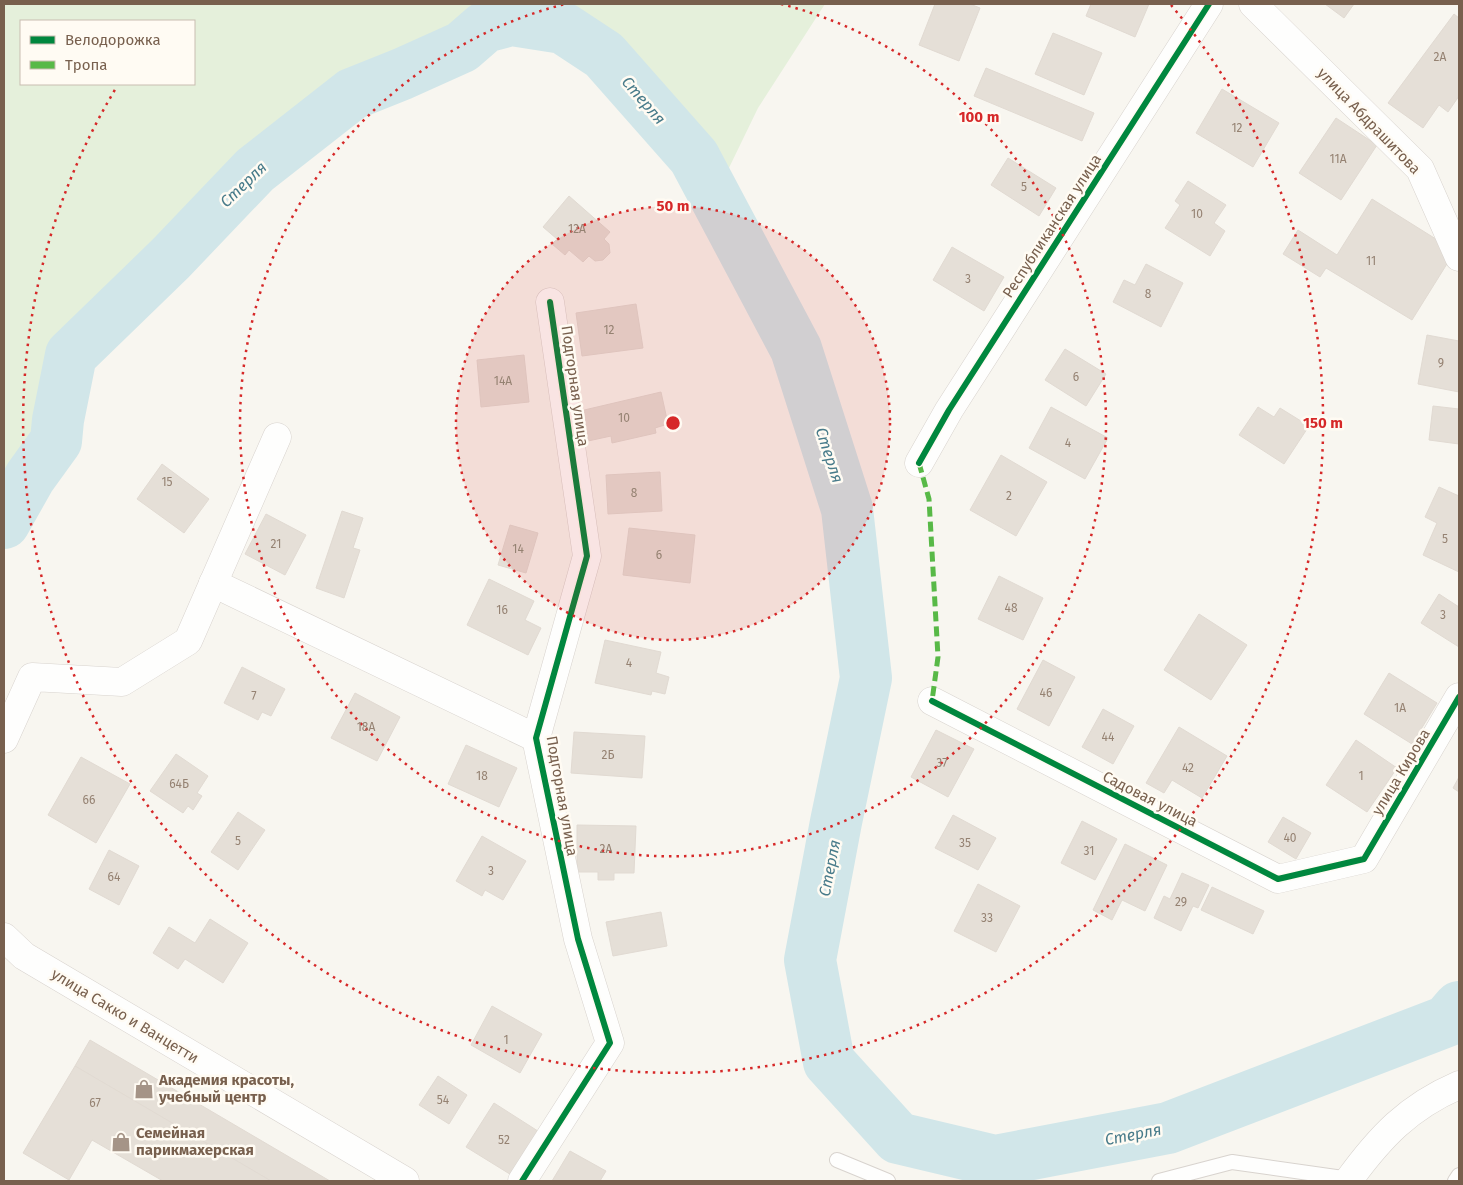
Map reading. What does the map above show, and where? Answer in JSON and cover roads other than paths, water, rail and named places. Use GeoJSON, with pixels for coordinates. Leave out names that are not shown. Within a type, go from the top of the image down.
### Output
{"type":"FeatureCollection","features":[{"type":"Feature","properties":{"kind":"street","name":"Республиканская улица"},"geometry":{"type":"LineString","coordinates":[[919,462],[949,410],[1209,4]]}},
{"type":"Feature","properties":{"kind":"street","name":"улица Абдрашитова"},"geometry":{"type":"LineString","coordinates":[[1253,4],[1420,169],[1459,257]]}},
{"type":"Feature","properties":{"kind":"street","name":"Подгорная улица"},"geometry":{"type":"LineString","coordinates":[[522,1181],[610,1043],[578,939],[536,738],[587,556],[550,302]]}},
{"type":"Feature","properties":{"kind":"street"},"geometry":{"type":"LineString","coordinates":[[4,739],[32,677],[122,682],[188,641],[277,437]]}},
{"type":"Feature","properties":{"kind":"street"},"geometry":{"type":"LineString","coordinates":[[213,582],[536,738]]}},
{"type":"Feature","properties":{"kind":"street","name":"улица Кирова"},"geometry":{"type":"LineString","coordinates":[[1364,859],[1459,697]]}},
{"type":"Feature","properties":{"kind":"street","name":"Садовая улица"},"geometry":{"type":"LineString","coordinates":[[932,701],[1278,879],[1364,859]]}},
{"type":"Feature","properties":{"kind":"street","name":"улица Сакко и Ванцетти"},"geometry":{"type":"LineString","coordinates":[[4,937],[24,956],[405,1181]]}},
{"type":"Feature","properties":{"kind":"street"},"geometry":{"type":"LineString","coordinates":[[1349,1180],[1369,1152],[1389,1130],[1415,1108],[1459,1084]]}},
{"type":"Feature","properties":{"kind":"lane"},"geometry":{"type":"LineString","coordinates":[[837,1160],[888,1181]]}},
{"type":"Feature","properties":{"kind":"lane"},"geometry":{"type":"LineString","coordinates":[[1160,1181],[1232,1162],[1349,1180]]}},
{"type":"Feature","properties":{"kind":"lane"},"geometry":{"type":"LineString","coordinates":[[1455,1181],[1459,1175]]}},
{"type":"Feature","properties":{"kind":"waterway","name":"Стерля"},"geometry":{"type":"LineString","coordinates":[[4,523],[30,477],[56,441],[58,420],[71,355],[171,258],[255,170],[352,94],[462,47],[485,27],[511,20],[563,28],[604,55],[694,157],[796,349],[847,509],[866,678],[810,960],[829,1062],[898,1138],[995,1161],[1168,1128],[1447,1021],[1459,1007]]}},
{"type":"Feature","properties":{"kind":"place","name":"Академия красоты, учебный центр"},"geometry":{"type":"Point","coordinates":[144,1089]}},
{"type":"Feature","properties":{"kind":"place","name":"Семейная парикмахерская"},"geometry":{"type":"Point","coordinates":[121,1142]}}]}
